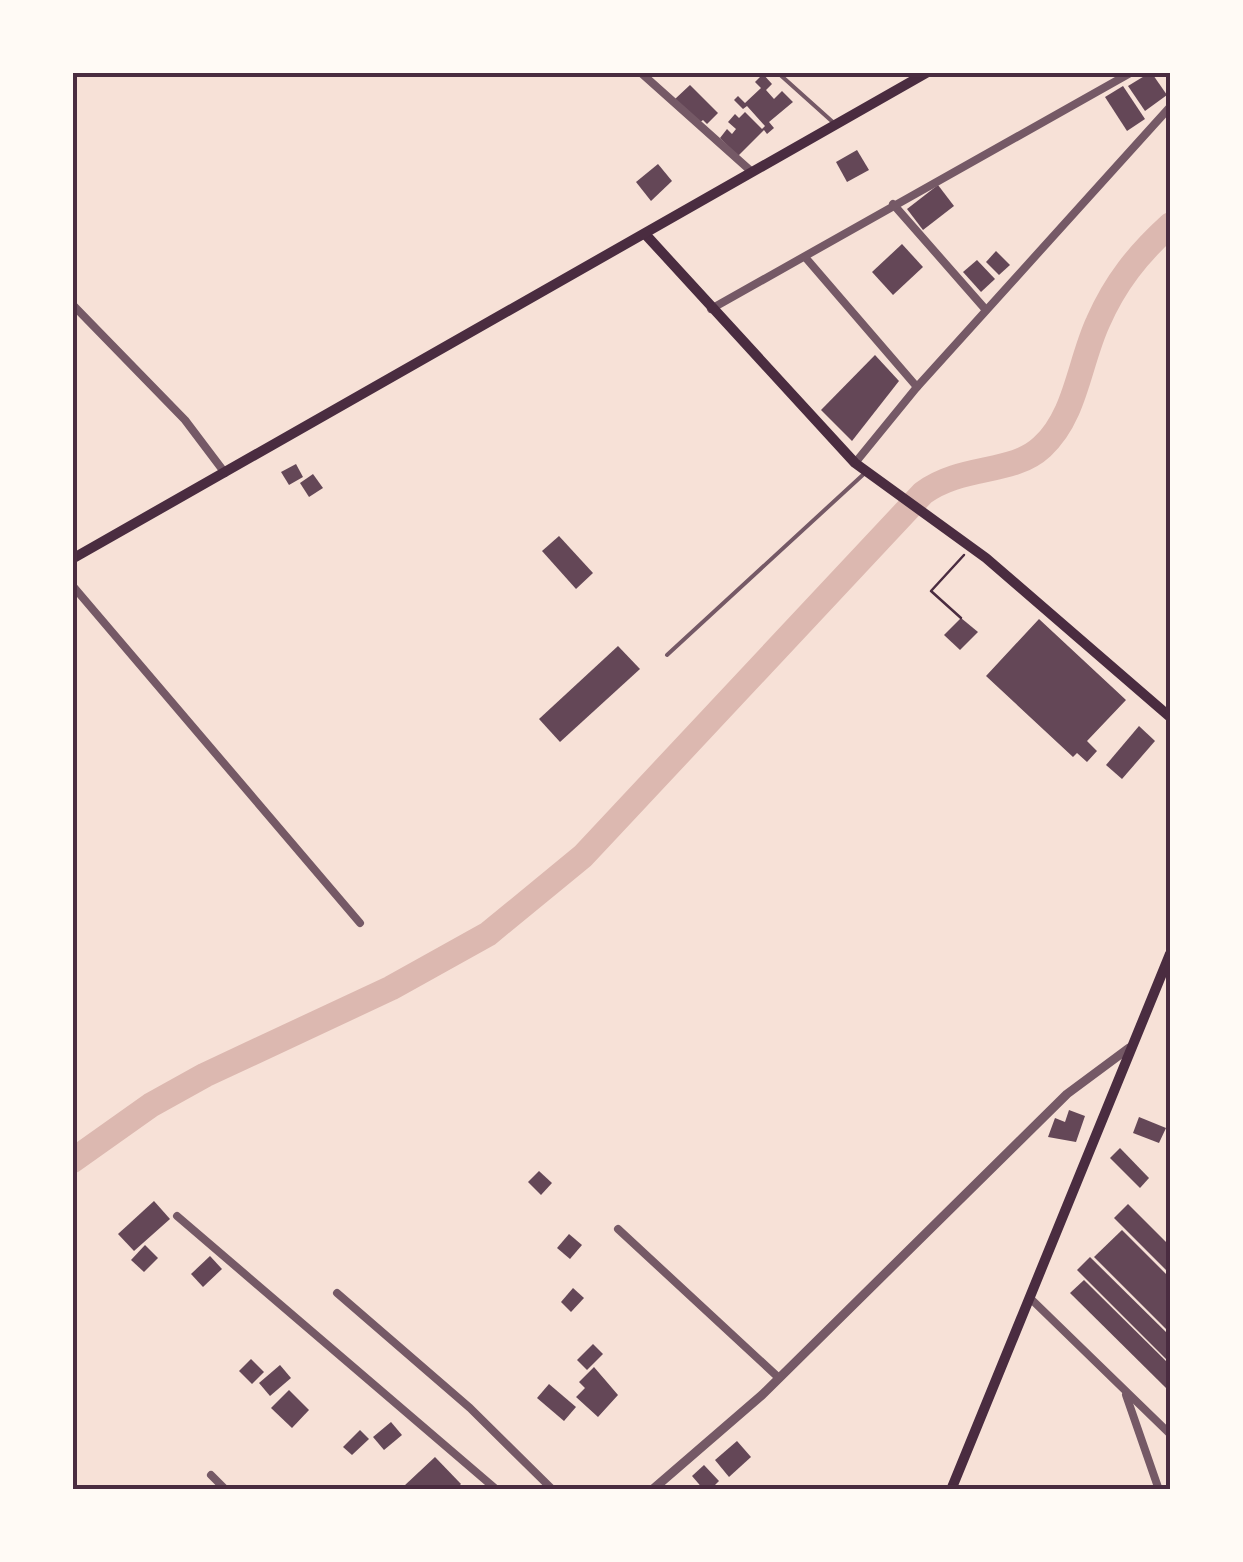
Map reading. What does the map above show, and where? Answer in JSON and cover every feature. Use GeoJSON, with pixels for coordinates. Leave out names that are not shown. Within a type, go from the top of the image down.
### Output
{"type":"FeatureCollection","features":[{"type":"Feature","properties":{"kind":"main road"},"geometry":{"type":"LineString","coordinates":[[72,558],[928,72]]}},
{"type":"Feature","properties":{"kind":"main road"},"geometry":{"type":"LineString","coordinates":[[646,235],[855,463],[972,546],[1170,717]]}},
{"type":"Feature","properties":{"kind":"main road"},"geometry":{"type":"LineString","coordinates":[[951,1490],[1128,1048],[1170,954]]}},
{"type":"Feature","properties":{"kind":"street"},"geometry":{"type":"LineString","coordinates":[[640,72],[752,172]]}},
{"type":"Feature","properties":{"kind":"street"},"geometry":{"type":"LineString","coordinates":[[711,309],[1132,72]]}},
{"type":"Feature","properties":{"kind":"street"},"geometry":{"type":"LineString","coordinates":[[855,463],[916,387],[1170,107]]}},
{"type":"Feature","properties":{"kind":"street"},"geometry":{"type":"LineString","coordinates":[[893,204],[986,310]]}},
{"type":"Feature","properties":{"kind":"street"},"geometry":{"type":"LineString","coordinates":[[805,257],[916,387]]}},
{"type":"Feature","properties":{"kind":"street"},"geometry":{"type":"LineString","coordinates":[[72,304],[185,420],[225,473]]}},
{"type":"Feature","properties":{"kind":"street"},"geometry":{"type":"LineString","coordinates":[[72,585],[360,922]]}},
{"type":"Feature","properties":{"kind":"street"},"geometry":{"type":"LineString","coordinates":[[652,1490],[780,1378],[1067,1094],[1128,1048]]}},
{"type":"Feature","properties":{"kind":"street"},"geometry":{"type":"LineString","coordinates":[[176,1216],[497,1490]]}},
{"type":"Feature","properties":{"kind":"street"},"geometry":{"type":"LineString","coordinates":[[618,1229],[780,1378]]}},
{"type":"Feature","properties":{"kind":"street"},"geometry":{"type":"LineString","coordinates":[[337,1293],[470,1408],[553,1490]]}},
{"type":"Feature","properties":{"kind":"street"},"geometry":{"type":"LineString","coordinates":[[1030,1300],[1170,1434]]}},
{"type":"Feature","properties":{"kind":"street"},"geometry":{"type":"LineString","coordinates":[[1124,1389],[1159,1490]]}},
{"type":"Feature","properties":{"kind":"street"},"geometry":{"type":"LineString","coordinates":[[211,1475],[226,1490]]}},
{"type":"Feature","properties":{"kind":"lane"},"geometry":{"type":"LineString","coordinates":[[777,72],[835,124]]}},
{"type":"Feature","properties":{"kind":"lane"},"geometry":{"type":"LineString","coordinates":[[667,655],[866,472]]}},
{"type":"Feature","properties":{"kind":"path"},"geometry":{"type":"LineString","coordinates":[[961,618],[932,591],[972,546]]}},
{"type":"Feature","properties":{"kind":"building"},"geometry":{"type":"Polygon","coordinates":[[[1151,72],[1167,95],[1145,111],[1128,86],[1151,72]]]}},
{"type":"Feature","properties":{"kind":"building"},"geometry":{"type":"Polygon","coordinates":[[[763,74],[772,84],[766,90],[774,99],[782,91],[793,102],[769,122],[774,128],[767,134],[764,130],[738,156],[720,138],[727,129],[732,134],[736,129],[728,122],[735,114],[739,118],[745,112],[762,129],[765,126],[747,106],[743,109],[734,100],[738,96],[745,103],[761,88],[755,82],[763,74]]]}},
{"type":"Feature","properties":{"kind":"building"},"geometry":{"type":"Polygon","coordinates":[[[690,85],[718,113],[707,124],[703,120],[699,123],[675,99],[690,85]]]}},
{"type":"Feature","properties":{"kind":"building"},"geometry":{"type":"Polygon","coordinates":[[[1123,86],[1145,119],[1127,131],[1105,97],[1123,86]]]}},
{"type":"Feature","properties":{"kind":"building"},"geometry":{"type":"Polygon","coordinates":[[[857,150],[869,170],[847,182],[836,162],[857,150]]]}},
{"type":"Feature","properties":{"kind":"building"},"geometry":{"type":"Polygon","coordinates":[[[658,164],[672,181],[651,201],[636,182],[658,164]]]}},
{"type":"Feature","properties":{"kind":"building"},"geometry":{"type":"Polygon","coordinates":[[[938,185],[954,206],[923,230],[907,209],[938,185]]]}},
{"type":"Feature","properties":{"kind":"building"},"geometry":{"type":"Polygon","coordinates":[[[902,244],[923,267],[893,295],[872,272],[902,244]]]}},
{"type":"Feature","properties":{"kind":"building"},"geometry":{"type":"Polygon","coordinates":[[[996,251],[1010,265],[999,275],[986,262],[996,251]]]}},
{"type":"Feature","properties":{"kind":"building"},"geometry":{"type":"Polygon","coordinates":[[[977,260],[995,279],[981,292],[963,272],[977,260]]]}},
{"type":"Feature","properties":{"kind":"building"},"geometry":{"type":"Polygon","coordinates":[[[875,355],[899,381],[852,441],[821,410],[875,355]]]}},
{"type":"Feature","properties":{"kind":"building"},"geometry":{"type":"Polygon","coordinates":[[[296,464],[303,477],[289,485],[281,472],[296,464]]]}},
{"type":"Feature","properties":{"kind":"building"},"geometry":{"type":"Polygon","coordinates":[[[313,474],[323,488],[309,497],[300,483],[313,474]]]}},
{"type":"Feature","properties":{"kind":"building"},"geometry":{"type":"Polygon","coordinates":[[[559,536],[593,573],[576,589],[542,551],[559,536]]]}},
{"type":"Feature","properties":{"kind":"building"},"geometry":{"type":"Polygon","coordinates":[[[961,618],[978,632],[960,650],[944,635],[961,618]]]}},
{"type":"Feature","properties":{"kind":"building"},"geometry":{"type":"Polygon","coordinates":[[[1039,619],[1126,700],[1087,741],[1097,751],[1087,762],[1077,753],[1073,757],[986,676],[1039,619]]]}},
{"type":"Feature","properties":{"kind":"building"},"geometry":{"type":"Polygon","coordinates":[[[618,646],[640,669],[560,742],[539,719],[618,646]]]}},
{"type":"Feature","properties":{"kind":"building"},"geometry":{"type":"Polygon","coordinates":[[[1139,726],[1155,741],[1122,779],[1106,765],[1139,726]]]}},
{"type":"Feature","properties":{"kind":"building"},"geometry":{"type":"Polygon","coordinates":[[[1069,1110],[1085,1116],[1076,1142],[1048,1137],[1055,1118],[1065,1122],[1069,1110]]]}},
{"type":"Feature","properties":{"kind":"building"},"geometry":{"type":"Polygon","coordinates":[[[1139,1117],[1166,1128],[1159,1143],[1133,1133],[1139,1117]]]}},
{"type":"Feature","properties":{"kind":"building"},"geometry":{"type":"Polygon","coordinates":[[[1120,1148],[1149,1178],[1140,1188],[1110,1158],[1120,1148]]]}},
{"type":"Feature","properties":{"kind":"building"},"geometry":{"type":"Polygon","coordinates":[[[539,1171],[552,1183],[541,1195],[528,1182],[539,1171]]]}},
{"type":"Feature","properties":{"kind":"building"},"geometry":{"type":"Polygon","coordinates":[[[154,1201],[170,1219],[134,1251],[118,1234],[154,1201]]]}},
{"type":"Feature","properties":{"kind":"building"},"geometry":{"type":"Polygon","coordinates":[[[1128,1204],[1170,1246],[1170,1274],[1114,1218],[1128,1204]]]}},
{"type":"Feature","properties":{"kind":"building"},"geometry":{"type":"Polygon","coordinates":[[[1122,1230],[1170,1278],[1170,1333],[1094,1257],[1122,1230]]]}},
{"type":"Feature","properties":{"kind":"building"},"geometry":{"type":"Polygon","coordinates":[[[569,1234],[582,1245],[570,1259],[557,1248],[569,1234]]]}},
{"type":"Feature","properties":{"kind":"building"},"geometry":{"type":"Polygon","coordinates":[[[145,1245],[158,1258],[144,1272],[131,1260],[145,1245]]]}},
{"type":"Feature","properties":{"kind":"building"},"geometry":{"type":"Polygon","coordinates":[[[210,1256],[222,1269],[203,1287],[191,1274],[210,1256]]]}},
{"type":"Feature","properties":{"kind":"building"},"geometry":{"type":"Polygon","coordinates":[[[1090,1257],[1170,1336],[1170,1363],[1077,1270],[1090,1257]]]}},
{"type":"Feature","properties":{"kind":"building"},"geometry":{"type":"Polygon","coordinates":[[[1084,1280],[1170,1365],[1166,1388],[1070,1293],[1084,1280]]]}},
{"type":"Feature","properties":{"kind":"building"},"geometry":{"type":"Polygon","coordinates":[[[573,1288],[584,1298],[571,1312],[561,1302],[573,1288]]]}},
{"type":"Feature","properties":{"kind":"building"},"geometry":{"type":"Polygon","coordinates":[[[593,1344],[603,1354],[587,1370],[577,1360],[593,1344]]]}},
{"type":"Feature","properties":{"kind":"building"},"geometry":{"type":"Polygon","coordinates":[[[251,1359],[264,1372],[252,1384],[239,1371],[251,1359]]]}},
{"type":"Feature","properties":{"kind":"building"},"geometry":{"type":"Polygon","coordinates":[[[280,1365],[291,1378],[270,1396],[259,1383],[280,1365]]]}},
{"type":"Feature","properties":{"kind":"building"},"geometry":{"type":"Polygon","coordinates":[[[594,1367],[618,1395],[598,1417],[576,1397],[585,1388],[579,1382],[594,1367]]]}},
{"type":"Feature","properties":{"kind":"building"},"geometry":{"type":"Polygon","coordinates":[[[549,1384],[576,1407],[564,1421],[537,1398],[549,1384]]]}},
{"type":"Feature","properties":{"kind":"building"},"geometry":{"type":"Polygon","coordinates":[[[289,1390],[309,1410],[292,1428],[271,1408],[289,1390]]]}},
{"type":"Feature","properties":{"kind":"building"},"geometry":{"type":"Polygon","coordinates":[[[391,1422],[402,1435],[384,1450],[373,1437],[391,1422]]]}},
{"type":"Feature","properties":{"kind":"building"},"geometry":{"type":"Polygon","coordinates":[[[360,1430],[369,1439],[352,1455],[343,1447],[360,1430]]]}},
{"type":"Feature","properties":{"kind":"building"},"geometry":{"type":"Polygon","coordinates":[[[737,1441],[751,1457],[729,1477],[715,1460],[737,1441]]]}},
{"type":"Feature","properties":{"kind":"building"},"geometry":{"type":"Polygon","coordinates":[[[435,1457],[461,1484],[455,1490],[407,1490],[404,1486],[435,1457]]]}},
{"type":"Feature","properties":{"kind":"building"},"geometry":{"type":"Polygon","coordinates":[[[704,1465],[719,1481],[710,1490],[704,1490],[692,1476],[704,1465]]]}},
{"type":"Feature","properties":{"kind":"waterway"},"geometry":{"type":"LineString","coordinates":[[72,1161],[151,1105],[205,1075],[391,988],[488,934],[583,856],[923,493],[954,478],[1016,462],[1042,447],[1070,405],[1098,322],[1112,294],[1138,258],[1170,225]]}}]}
